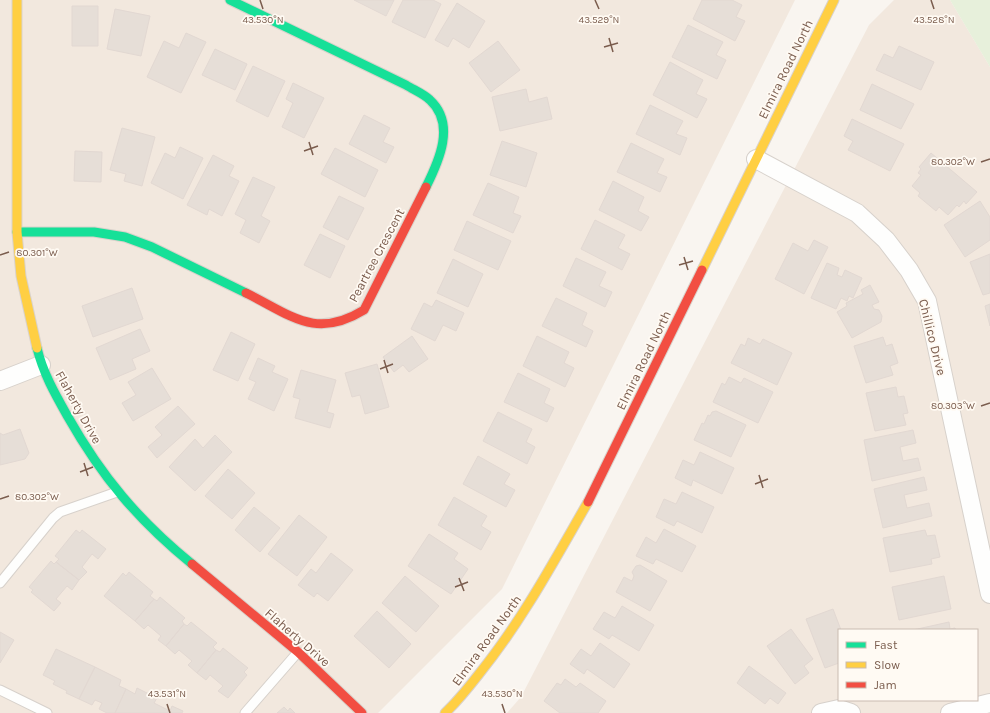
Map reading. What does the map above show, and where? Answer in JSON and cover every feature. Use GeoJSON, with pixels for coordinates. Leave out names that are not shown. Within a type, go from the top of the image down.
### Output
{"type":"FeatureCollection","features":[{"type":"Feature","properties":{"kind":"street","name":"Flaherty Drive"},"geometry":{"type":"LineString","coordinates":[[17,0],[16,232],[21,276],[41,365],[55,394],[81,439],[117,492],[168,545],[298,652],[362,713]]}},
{"type":"Feature","properties":{"kind":"street","name":"Peartree Crescent"},"geometry":{"type":"LineString","coordinates":[[16,232],[94,232],[125,237],[152,247],[304,322],[328,326],[347,320],[364,310],[439,161],[444,132],[441,115],[430,100],[406,85],[230,0]]}},
{"type":"Feature","properties":{"kind":"street","name":"Elmira Road North"},"geometry":{"type":"LineString","coordinates":[[444,713],[456,703],[497,652],[536,593],[588,501],[834,0]]}},
{"type":"Feature","properties":{"kind":"street","name":"Chillico Drive"},"geometry":{"type":"LineString","coordinates":[[756,159],[857,213],[886,240],[909,270],[927,301],[990,594]]}},
{"type":"Feature","properties":{"kind":"street"},"geometry":{"type":"LineString","coordinates":[[0,380],[41,365]]}},
{"type":"Feature","properties":{"kind":"street"},"geometry":{"type":"LineString","coordinates":[[950,713],[990,703]]}},
{"type":"Feature","properties":{"kind":"street"},"geometry":{"type":"LineString","coordinates":[[821,713],[840,709],[851,713]]}},
{"type":"Feature","properties":{"kind":"lane"},"geometry":{"type":"LineString","coordinates":[[0,583],[53,518],[60,512],[117,492]]}},
{"type":"Feature","properties":{"kind":"lane"},"geometry":{"type":"LineString","coordinates":[[245,713],[298,652]]}},
{"type":"Feature","properties":{"kind":"lane"},"geometry":{"type":"LineString","coordinates":[[0,690],[47,713]]}},
{"type":"Feature","properties":{"kind":"shaded area"},"geometry":{"type":"Polygon","coordinates":[[[0,0],[795,0],[502,589],[378,713],[0,713],[0,0]]]}},
{"type":"Feature","properties":{"kind":"shaded area"},"geometry":{"type":"Polygon","coordinates":[[[894,0],[950,0],[990,67],[990,713],[507,713],[521,697],[869,25],[894,0]]]}},
{"type":"Feature","properties":{"kind":"green space"},"geometry":{"type":"Polygon","coordinates":[[[950,0],[990,0],[990,67],[950,0]]]}},
{"type":"Feature","properties":{"kind":"building"},"geometry":{"type":"Polygon","coordinates":[[[354,0],[394,0],[386,16],[354,0]]]}},
{"type":"Feature","properties":{"kind":"building"},"geometry":{"type":"Polygon","coordinates":[[[403,0],[433,0],[441,4],[425,38],[392,22],[403,0]]]}},
{"type":"Feature","properties":{"kind":"building"},"geometry":{"type":"Polygon","coordinates":[[[702,0],[732,0],[742,5],[736,17],[745,21],[735,41],[693,19],[702,0]]]}},
{"type":"Feature","properties":{"kind":"building"},"geometry":{"type":"Polygon","coordinates":[[[457,3],[485,21],[469,48],[453,38],[448,47],[435,40],[457,3]]]}},
{"type":"Feature","properties":{"kind":"building"},"geometry":{"type":"Polygon","coordinates":[[[72,6],[98,6],[98,46],[72,46],[72,6]]]}},
{"type":"Feature","properties":{"kind":"building"},"geometry":{"type":"Polygon","coordinates":[[[115,9],[150,16],[141,56],[107,49],[115,9]]]}},
{"type":"Feature","properties":{"kind":"building"},"geometry":{"type":"Polygon","coordinates":[[[688,25],[723,42],[716,55],[726,60],[717,79],[672,57],[688,25]]]}},
{"type":"Feature","properties":{"kind":"building"},"geometry":{"type":"Polygon","coordinates":[[[186,33],[206,42],[181,93],[147,77],[164,41],[179,48],[186,33]]]}},
{"type":"Feature","properties":{"kind":"building"},"geometry":{"type":"Polygon","coordinates":[[[498,41],[520,70],[491,92],[469,63],[498,41]]]}},
{"type":"Feature","properties":{"kind":"building"},"geometry":{"type":"Polygon","coordinates":[[[899,46],[934,62],[921,90],[876,70],[884,54],[893,58],[899,46]]]}},
{"type":"Feature","properties":{"kind":"building"},"geometry":{"type":"Polygon","coordinates":[[[215,49],[247,64],[235,90],[202,75],[215,49]]]}},
{"type":"Feature","properties":{"kind":"building"},"geometry":{"type":"Polygon","coordinates":[[[670,62],[703,80],[696,94],[707,99],[697,118],[653,95],[670,62]]]}},
{"type":"Feature","properties":{"kind":"building"},"geometry":{"type":"Polygon","coordinates":[[[253,66],[285,81],[268,117],[236,101],[253,66]]]}},
{"type":"Feature","properties":{"kind":"building"},"geometry":{"type":"Polygon","coordinates":[[[293,83],[324,98],[304,138],[282,127],[293,103],[286,99],[293,83]]]}},
{"type":"Feature","properties":{"kind":"building"},"geometry":{"type":"Polygon","coordinates":[[[872,84],[914,104],[901,129],[860,110],[872,84]]]}},
{"type":"Feature","properties":{"kind":"building"},"geometry":{"type":"Polygon","coordinates":[[[526,89],[529,102],[547,97],[552,119],[500,131],[492,97],[526,89]]]}},
{"type":"Feature","properties":{"kind":"building"},"geometry":{"type":"Polygon","coordinates":[[[650,105],[683,121],[676,134],[687,138],[680,155],[636,134],[650,105]]]}},
{"type":"Feature","properties":{"kind":"building"},"geometry":{"type":"Polygon","coordinates":[[[364,115],[390,128],[383,142],[394,147],[386,163],[349,144],[364,115]]]}},
{"type":"Feature","properties":{"kind":"building"},"geometry":{"type":"Polygon","coordinates":[[[852,119],[904,144],[890,171],[848,150],[853,141],[844,136],[852,119]]]}},
{"type":"Feature","properties":{"kind":"building"},"geometry":{"type":"Polygon","coordinates":[[[122,128],[155,137],[142,186],[124,181],[126,174],[110,170],[122,128]]]}},
{"type":"Feature","properties":{"kind":"building"},"geometry":{"type":"Polygon","coordinates":[[[502,141],[537,153],[526,187],[490,175],[502,141]]]}},
{"type":"Feature","properties":{"kind":"building"},"geometry":{"type":"Polygon","coordinates":[[[631,143],[664,159],[657,173],[667,177],[660,192],[617,172],[631,143]]]}},
{"type":"Feature","properties":{"kind":"building"},"geometry":{"type":"Polygon","coordinates":[[[180,147],[203,158],[183,199],[151,183],[165,153],[175,158],[180,147]]]}},
{"type":"Feature","properties":{"kind":"building"},"geometry":{"type":"Polygon","coordinates":[[[335,148],[378,170],[365,197],[321,174],[335,148]]]}},
{"type":"Feature","properties":{"kind":"building"},"geometry":{"type":"Polygon","coordinates":[[[75,151],[102,152],[101,182],[74,181],[75,151]]]}},
{"type":"Feature","properties":{"kind":"building"},"geometry":{"type":"Polygon","coordinates":[[[931,153],[977,192],[966,204],[964,201],[959,207],[957,205],[948,215],[939,207],[936,211],[918,196],[920,193],[912,186],[921,175],[918,173],[921,169],[919,167],[931,153]]]}},
{"type":"Feature","properties":{"kind":"building"},"geometry":{"type":"Polygon","coordinates":[[[213,155],[234,166],[229,176],[239,181],[222,216],[209,209],[207,215],[187,205],[213,155]]]}},
{"type":"Feature","properties":{"kind":"building"},"geometry":{"type":"Polygon","coordinates":[[[253,177],[275,187],[261,216],[270,221],[259,243],[240,233],[246,220],[235,214],[253,177]]]}},
{"type":"Feature","properties":{"kind":"building"},"geometry":{"type":"Polygon","coordinates":[[[613,181],[644,197],[638,211],[649,217],[641,231],[599,210],[613,181]]]}},
{"type":"Feature","properties":{"kind":"building"},"geometry":{"type":"Polygon","coordinates":[[[488,183],[519,197],[513,213],[521,216],[513,233],[473,215],[488,183]]]}},
{"type":"Feature","properties":{"kind":"building"},"geometry":{"type":"Polygon","coordinates":[[[339,196],[364,208],[348,240],[323,227],[339,196]]]}},
{"type":"Feature","properties":{"kind":"building"},"geometry":{"type":"Polygon","coordinates":[[[980,201],[990,217],[990,240],[965,257],[944,225],[980,201]]]}},
{"type":"Feature","properties":{"kind":"building"},"geometry":{"type":"Polygon","coordinates":[[[595,220],[625,235],[618,248],[630,254],[622,270],[581,249],[595,220]]]}},
{"type":"Feature","properties":{"kind":"building"},"geometry":{"type":"Polygon","coordinates":[[[467,221],[511,241],[498,270],[454,250],[467,221]]]}},
{"type":"Feature","properties":{"kind":"building"},"geometry":{"type":"Polygon","coordinates":[[[320,234],[345,246],[330,278],[304,265],[320,234]]]}},
{"type":"Feature","properties":{"kind":"building"},"geometry":{"type":"Polygon","coordinates":[[[814,240],[828,247],[804,294],[775,279],[793,243],[808,251],[814,240]]]}},
{"type":"Feature","properties":{"kind":"building"},"geometry":{"type":"Polygon","coordinates":[[[990,254],[990,293],[983,295],[970,262],[990,254]]]}},
{"type":"Feature","properties":{"kind":"building"},"geometry":{"type":"Polygon","coordinates":[[[576,258],[606,272],[599,286],[612,292],[605,307],[563,286],[576,258]]]}},
{"type":"Feature","properties":{"kind":"building"},"geometry":{"type":"Polygon","coordinates":[[[453,259],[483,274],[468,307],[437,293],[453,259]]]}},
{"type":"Feature","properties":{"kind":"building"},"geometry":{"type":"Polygon","coordinates":[[[827,263],[839,268],[837,275],[842,277],[845,270],[862,278],[853,298],[849,296],[847,301],[841,298],[836,309],[811,298],[827,263]]]}},
{"type":"Feature","properties":{"kind":"building"},"geometry":{"type":"Polygon","coordinates":[[[870,285],[879,302],[872,305],[874,309],[879,310],[882,316],[881,322],[852,338],[837,312],[847,306],[846,303],[863,294],[861,290],[870,285]]]}},
{"type":"Feature","properties":{"kind":"building"},"geometry":{"type":"Polygon","coordinates":[[[132,288],[143,319],[93,337],[82,306],[132,288]]]}},
{"type":"Feature","properties":{"kind":"building"},"geometry":{"type":"Polygon","coordinates":[[[556,298],[587,313],[582,325],[593,331],[586,347],[542,326],[556,298]]]}},
{"type":"Feature","properties":{"kind":"building"},"geometry":{"type":"Polygon","coordinates":[[[436,300],[464,313],[456,331],[443,325],[435,341],[411,329],[424,303],[432,307],[436,300]]]}},
{"type":"Feature","properties":{"kind":"building"},"geometry":{"type":"Polygon","coordinates":[[[990,304],[990,326],[985,306],[990,304]]]}},
{"type":"Feature","properties":{"kind":"building"},"geometry":{"type":"Polygon","coordinates":[[[140,329],[150,351],[132,359],[136,369],[110,380],[96,348],[140,329]]]}},
{"type":"Feature","properties":{"kind":"building"},"geometry":{"type":"Polygon","coordinates":[[[231,332],[255,344],[238,381],[213,370],[231,332]]]}},
{"type":"Feature","properties":{"kind":"building"},"geometry":{"type":"Polygon","coordinates":[[[412,336],[428,359],[409,372],[403,365],[394,372],[383,357],[412,336]]]}},
{"type":"Feature","properties":{"kind":"building"},"geometry":{"type":"Polygon","coordinates":[[[537,336],[569,352],[564,363],[574,368],[565,387],[523,366],[537,336]]]}},
{"type":"Feature","properties":{"kind":"building"},"geometry":{"type":"Polygon","coordinates":[[[883,337],[886,346],[892,344],[898,363],[890,366],[893,375],[866,383],[854,346],[883,337]]]}},
{"type":"Feature","properties":{"kind":"building"},"geometry":{"type":"Polygon","coordinates":[[[748,338],[760,344],[763,339],[792,353],[777,385],[731,363],[741,344],[745,346],[748,338]]]}},
{"type":"Feature","properties":{"kind":"building"},"geometry":{"type":"Polygon","coordinates":[[[258,358],[275,366],[272,372],[288,379],[274,411],[248,399],[256,382],[249,379],[258,358]]]}},
{"type":"Feature","properties":{"kind":"building"},"geometry":{"type":"Polygon","coordinates":[[[377,364],[389,407],[365,414],[360,395],[352,397],[345,373],[377,364]]]}},
{"type":"Feature","properties":{"kind":"building"},"geometry":{"type":"Polygon","coordinates":[[[152,368],[171,399],[133,421],[122,403],[136,395],[128,382],[152,368]]]}},
{"type":"Feature","properties":{"kind":"building"},"geometry":{"type":"Polygon","coordinates":[[[301,370],[336,380],[327,412],[334,414],[330,428],[295,418],[300,399],[293,397],[301,370]]]}},
{"type":"Feature","properties":{"kind":"building"},"geometry":{"type":"Polygon","coordinates":[[[518,373],[550,389],[544,403],[554,408],[547,422],[504,402],[518,373]]]}},
{"type":"Feature","properties":{"kind":"building"},"geometry":{"type":"Polygon","coordinates":[[[729,377],[741,383],[744,378],[773,392],[758,423],[713,402],[722,383],[725,385],[729,377]]]}},
{"type":"Feature","properties":{"kind":"building"},"geometry":{"type":"Polygon","coordinates":[[[896,387],[898,397],[904,396],[908,413],[903,414],[906,425],[875,431],[866,393],[896,387]]]}},
{"type":"Feature","properties":{"kind":"building"},"geometry":{"type":"Polygon","coordinates":[[[178,406],[195,424],[157,458],[148,447],[162,435],[155,427],[178,406]]]}},
{"type":"Feature","properties":{"kind":"building"},"geometry":{"type":"Polygon","coordinates":[[[716,411],[746,425],[731,457],[694,440],[702,423],[704,424],[708,415],[710,416],[712,412],[716,411]]]}},
{"type":"Feature","properties":{"kind":"building"},"geometry":{"type":"Polygon","coordinates":[[[498,412],[532,429],[526,442],[535,447],[527,464],[483,441],[498,412]]]}},
{"type":"Feature","properties":{"kind":"building"},"geometry":{"type":"Polygon","coordinates":[[[20,429],[29,453],[25,459],[0,465],[0,433],[3,435],[20,429]]]}},
{"type":"Feature","properties":{"kind":"building"},"geometry":{"type":"Polygon","coordinates":[[[913,430],[916,443],[900,447],[903,461],[918,458],[921,470],[872,481],[864,440],[913,430]]]}},
{"type":"Feature","properties":{"kind":"building"},"geometry":{"type":"Polygon","coordinates":[[[215,435],[232,452],[195,491],[169,467],[195,439],[203,448],[215,435]]]}},
{"type":"Feature","properties":{"kind":"building"},"geometry":{"type":"Polygon","coordinates":[[[700,452],[734,468],[722,494],[693,480],[691,486],[675,478],[683,460],[694,465],[700,452]]]}},
{"type":"Feature","properties":{"kind":"building"},"geometry":{"type":"Polygon","coordinates":[[[478,456],[510,474],[504,484],[515,490],[506,507],[463,484],[478,456]]]}},
{"type":"Feature","properties":{"kind":"building"},"geometry":{"type":"Polygon","coordinates":[[[228,469],[255,493],[232,519],[205,496],[228,469]]]}},
{"type":"Feature","properties":{"kind":"building"},"geometry":{"type":"Polygon","coordinates":[[[924,477],[927,490],[904,495],[907,508],[929,503],[932,516],[883,528],[874,489],[924,477]]]}},
{"type":"Feature","properties":{"kind":"building"},"geometry":{"type":"Polygon","coordinates":[[[682,492],[714,507],[702,533],[677,521],[674,526],[656,517],[664,499],[676,504],[682,492]]]}},
{"type":"Feature","properties":{"kind":"building"},"geometry":{"type":"Polygon","coordinates":[[[454,497],[487,516],[481,526],[491,532],[481,550],[438,525],[454,497]]]}},
{"type":"Feature","properties":{"kind":"building"},"geometry":{"type":"Polygon","coordinates":[[[254,507],[280,528],[260,552],[235,530],[254,507]]]}},
{"type":"Feature","properties":{"kind":"building"},"geometry":{"type":"Polygon","coordinates":[[[299,515],[327,537],[297,576],[268,554],[299,515]]]}},
{"type":"Feature","properties":{"kind":"building"},"geometry":{"type":"Polygon","coordinates":[[[664,529],[696,546],[682,572],[656,559],[653,564],[636,556],[646,537],[656,543],[664,529]]]}},
{"type":"Feature","properties":{"kind":"building"},"geometry":{"type":"Polygon","coordinates":[[[76,530],[80,533],[82,530],[106,549],[98,559],[92,554],[82,567],[87,572],[79,580],[56,562],[59,559],[55,556],[76,530]]]}},
{"type":"Feature","properties":{"kind":"building"},"geometry":{"type":"Polygon","coordinates":[[[925,530],[927,536],[935,535],[940,557],[931,559],[932,564],[890,572],[883,538],[925,530]]]}},
{"type":"Feature","properties":{"kind":"building"},"geometry":{"type":"Polygon","coordinates":[[[429,534],[458,553],[454,559],[468,569],[451,594],[408,566],[429,534]]]}},
{"type":"Feature","properties":{"kind":"building"},"geometry":{"type":"Polygon","coordinates":[[[331,553],[353,570],[328,601],[317,593],[314,597],[298,585],[311,569],[316,573],[331,553]]]}},
{"type":"Feature","properties":{"kind":"building"},"geometry":{"type":"Polygon","coordinates":[[[51,561],[54,564],[56,562],[79,580],[72,590],[67,586],[56,599],[61,603],[54,611],[31,592],[33,590],[29,587],[51,561]]]}},
{"type":"Feature","properties":{"kind":"building"},"geometry":{"type":"Polygon","coordinates":[[[640,565],[667,581],[650,611],[616,592],[624,577],[632,581],[634,576],[632,572],[636,566],[640,565]]]}},
{"type":"Feature","properties":{"kind":"building"},"geometry":{"type":"Polygon","coordinates":[[[129,572],[153,592],[150,596],[154,599],[135,621],[104,596],[123,573],[126,576],[129,572]]]}},
{"type":"Feature","properties":{"kind":"building"},"geometry":{"type":"Polygon","coordinates":[[[405,576],[439,606],[416,632],[382,603],[405,576]]]}},
{"type":"Feature","properties":{"kind":"building"},"geometry":{"type":"Polygon","coordinates":[[[944,576],[951,609],[899,620],[892,587],[944,576]]]}},
{"type":"Feature","properties":{"kind":"building"},"geometry":{"type":"Polygon","coordinates":[[[160,597],[185,618],[182,621],[184,624],[166,646],[158,640],[161,636],[148,625],[144,629],[135,621],[154,599],[157,601],[160,597]]]}},
{"type":"Feature","properties":{"kind":"building"},"geometry":{"type":"Polygon","coordinates":[[[622,606],[654,625],[639,651],[612,635],[609,639],[593,629],[604,612],[615,618],[622,606]]]}},
{"type":"Feature","properties":{"kind":"building"},"geometry":{"type":"Polygon","coordinates":[[[833,609],[841,629],[838,629],[838,663],[825,668],[806,619],[833,609]]]}},
{"type":"Feature","properties":{"kind":"building"},"geometry":{"type":"Polygon","coordinates":[[[377,611],[411,644],[389,668],[354,636],[377,611]]]}},
{"type":"Feature","properties":{"kind":"building"},"geometry":{"type":"Polygon","coordinates":[[[191,622],[217,643],[213,647],[216,650],[197,673],[188,665],[192,661],[179,650],[175,654],[166,646],[184,624],[187,626],[191,622]]]}},
{"type":"Feature","properties":{"kind":"building"},"geometry":{"type":"Polygon","coordinates":[[[949,622],[950,629],[918,629],[949,622]]]}},
{"type":"Feature","properties":{"kind":"building"},"geometry":{"type":"Polygon","coordinates":[[[791,629],[813,659],[804,666],[809,673],[795,684],[767,646],[791,629]]]}},
{"type":"Feature","properties":{"kind":"building"},"geometry":{"type":"Polygon","coordinates":[[[0,632],[14,640],[0,663],[0,632]]]}},
{"type":"Feature","properties":{"kind":"building"},"geometry":{"type":"Polygon","coordinates":[[[600,643],[630,664],[614,688],[587,669],[584,674],[570,664],[581,649],[591,656],[600,643]]]}},
{"type":"Feature","properties":{"kind":"building"},"geometry":{"type":"Polygon","coordinates":[[[223,648],[248,668],[244,672],[247,675],[228,698],[218,691],[223,686],[210,675],[206,680],[197,673],[216,650],[220,652],[223,648]]]}},
{"type":"Feature","properties":{"kind":"building"},"geometry":{"type":"Polygon","coordinates":[[[56,649],[95,667],[79,699],[66,693],[67,691],[53,684],[55,681],[43,675],[56,649]]]}},
{"type":"Feature","properties":{"kind":"building"},"geometry":{"type":"Polygon","coordinates":[[[749,666],[786,693],[778,704],[770,698],[765,704],[737,683],[749,666]]]}},
{"type":"Feature","properties":{"kind":"building"},"geometry":{"type":"Polygon","coordinates":[[[95,667],[121,680],[119,686],[126,689],[115,713],[107,713],[99,709],[102,703],[95,700],[92,705],[79,699],[95,667]]]}},
{"type":"Feature","properties":{"kind":"building"},"geometry":{"type":"Polygon","coordinates":[[[565,679],[576,687],[580,683],[606,701],[598,713],[560,713],[544,701],[557,683],[561,685],[565,679]]]}},
{"type":"Feature","properties":{"kind":"building"},"geometry":{"type":"Polygon","coordinates":[[[137,688],[157,698],[154,703],[170,711],[172,706],[183,711],[182,713],[115,713],[126,689],[135,694],[137,688]]]}},
{"type":"Feature","properties":{"kind":"building"},"geometry":{"type":"Polygon","coordinates":[[[284,707],[288,711],[290,708],[295,713],[277,713],[284,707]]]}},
{"type":"Feature","properties":{"kind":"traffic: fast"},"geometry":{"type":"LineString","coordinates":[[230,0],[406,85],[430,100],[438,110],[444,131],[440,154],[426,187]]}},
{"type":"Feature","properties":{"kind":"traffic: fast"},"geometry":{"type":"LineString","coordinates":[[17,232],[94,232],[125,237],[152,247],[246,293]]}},
{"type":"Feature","properties":{"kind":"traffic: fast"},"geometry":{"type":"LineString","coordinates":[[37,348],[46,375],[54,392],[94,459],[122,496],[138,514],[192,564]]}},
{"type":"Feature","properties":{"kind":"traffic: slow"},"geometry":{"type":"LineString","coordinates":[[17,0],[17,232],[21,276],[37,348]]}},
{"type":"Feature","properties":{"kind":"traffic: slow"},"geometry":{"type":"LineString","coordinates":[[702,270],[834,0]]}},
{"type":"Feature","properties":{"kind":"traffic: slow"},"geometry":{"type":"LineString","coordinates":[[445,713],[467,689],[495,654],[537,590],[588,502]]}},
{"type":"Feature","properties":{"kind":"traffic: jam"},"geometry":{"type":"LineString","coordinates":[[246,293],[290,316],[317,324],[331,323],[347,319],[364,310],[426,187]]}},
{"type":"Feature","properties":{"kind":"traffic: jam"},"geometry":{"type":"LineString","coordinates":[[588,502],[702,270]]}},
{"type":"Feature","properties":{"kind":"traffic: jam"},"geometry":{"type":"LineString","coordinates":[[192,564],[298,652],[362,713]]}}]}
